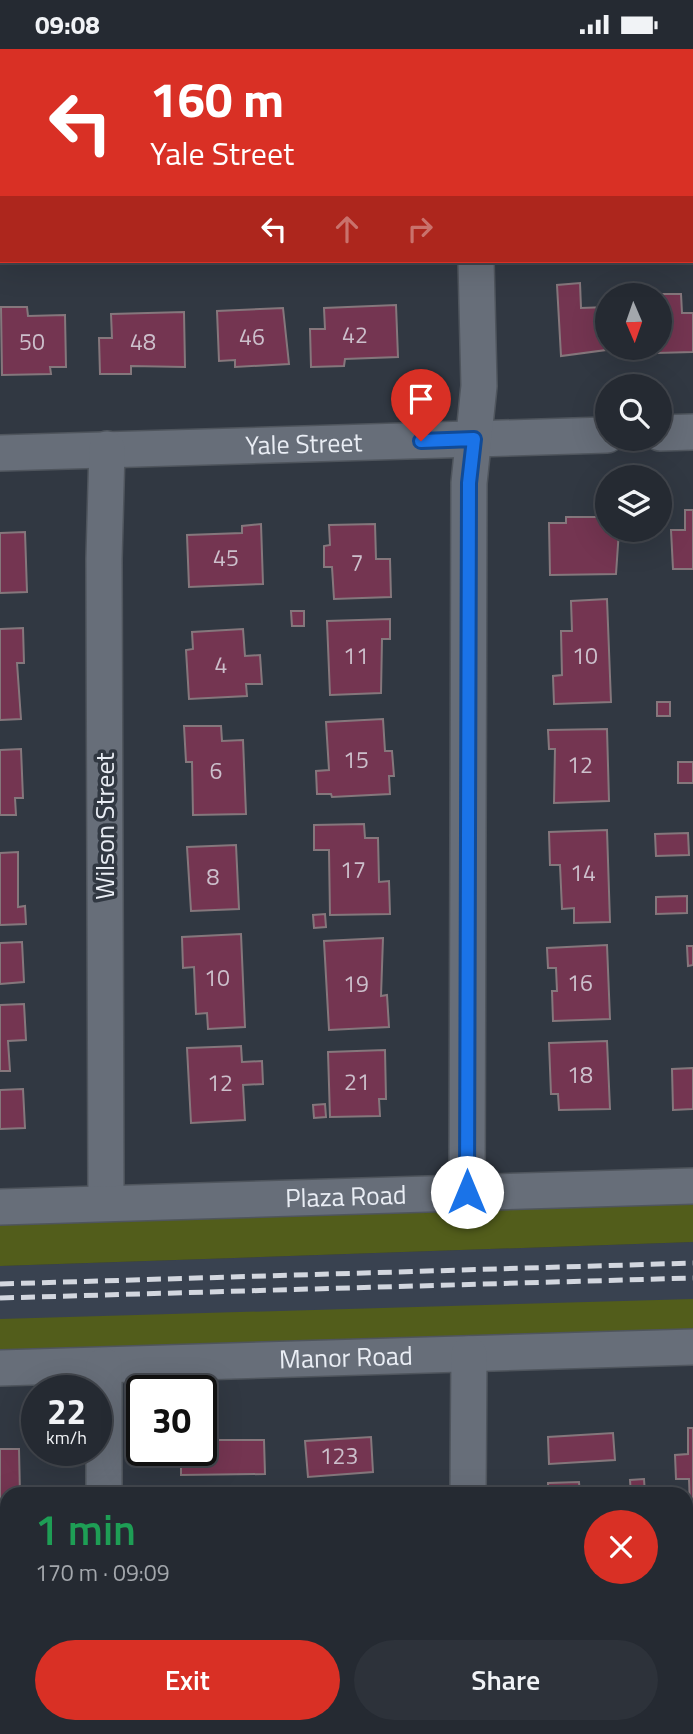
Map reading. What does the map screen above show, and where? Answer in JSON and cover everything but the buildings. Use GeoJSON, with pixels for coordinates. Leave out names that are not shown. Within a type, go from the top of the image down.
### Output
{"type":"FeatureCollection","features":[{"type":"Feature","properties":{"kind":"street"},"geometry":{"type":"LineString","coordinates":[[467,1192],[469,483],[479,386],[476,263]]}},
{"type":"Feature","properties":{"kind":"street"},"geometry":{"type":"LineString","coordinates":[[672,433],[693,432]]}},
{"type":"Feature","properties":{"kind":"street","name":"Yale Street"},"geometry":{"type":"LineString","coordinates":[[0,453],[595,435]]}},
{"type":"Feature","properties":{"kind":"street","name":"Wilson Street"},"geometry":{"type":"LineString","coordinates":[[106,1203],[104,559],[107,449]]}},
{"type":"Feature","properties":{"kind":"street","name":"Plaza Road"},"geometry":{"type":"LineString","coordinates":[[0,1207],[693,1186]]}},
{"type":"Feature","properties":{"kind":"street","name":"Manor Road"},"geometry":{"type":"LineString","coordinates":[[0,1368],[693,1347]]}},
{"type":"Feature","properties":{"kind":"street"},"geometry":{"type":"LineString","coordinates":[[468,1487],[469,1354]]}},
{"type":"Feature","properties":{"kind":"street"},"geometry":{"type":"LineString","coordinates":[[104,1366],[104,1487]]}},
{"type":"Feature","properties":{"kind":"shaded area"},"geometry":{"type":"Polygon","coordinates":[[[693,1242],[693,1303],[0,1324],[0,1266],[693,1242]]]}},
{"type":"Feature","properties":{"kind":"green space"},"geometry":{"type":"Polygon","coordinates":[[[693,1188],[693,1242],[0,1266],[0,1215],[693,1188]]]}},
{"type":"Feature","properties":{"kind":"green space"},"geometry":{"type":"Polygon","coordinates":[[[693,1299],[693,1343],[0,1365],[0,1319],[693,1299]]]}},
{"type":"Feature","properties":{"kind":"railway"},"geometry":{"type":"LineString","coordinates":[[0,1284],[693,1263]]}},
{"type":"Feature","properties":{"kind":"railway"},"geometry":{"type":"LineString","coordinates":[[0,1298],[693,1278]]}},
{"type":"Feature","properties":{"kind":"route"},"geometry":{"type":"LineString","coordinates":[[421,441],[474,439],[469,483],[467,1192]]}}]}
